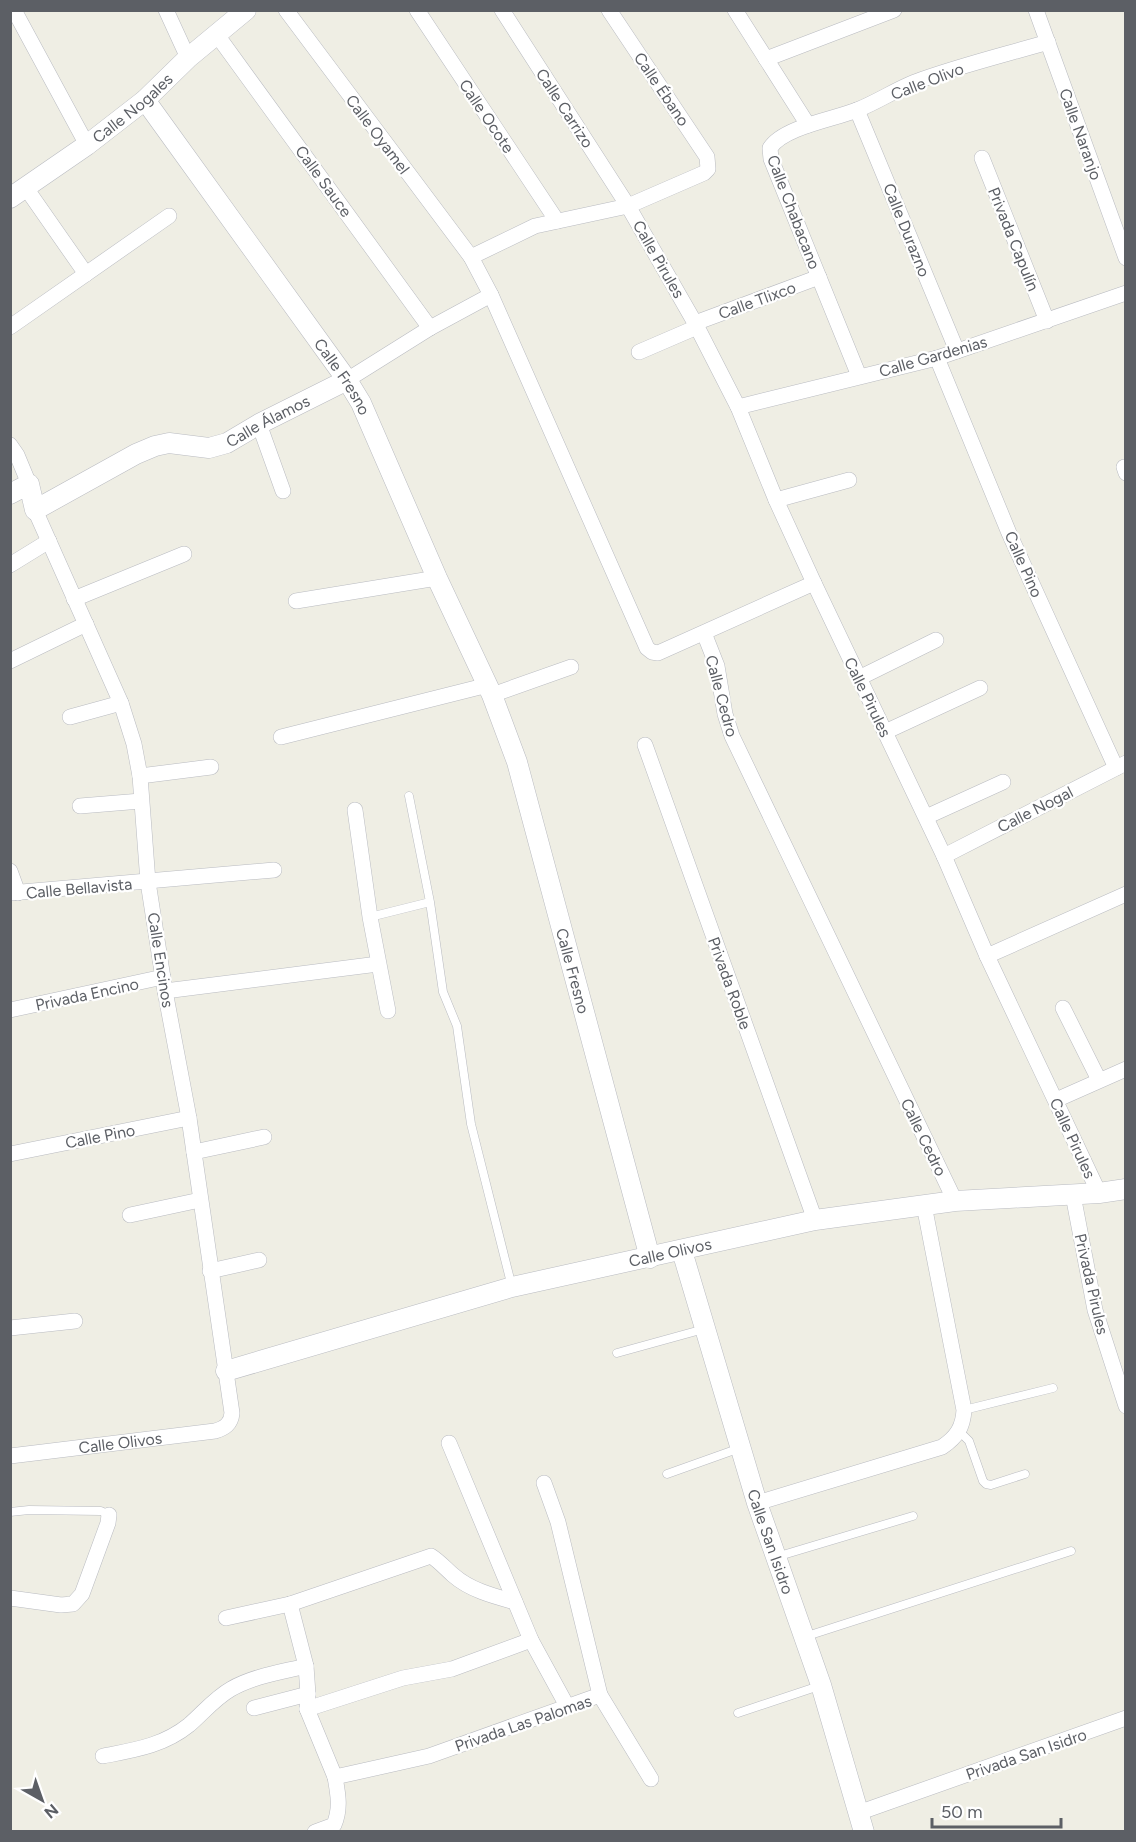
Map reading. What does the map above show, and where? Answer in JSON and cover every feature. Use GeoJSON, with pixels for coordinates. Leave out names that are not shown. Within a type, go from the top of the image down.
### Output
{"type":"FeatureCollection","features":[{"type":"Feature","properties":{"kind":"street"},"geometry":{"type":"LineString","coordinates":[[14,10],[87,145]]}},
{"type":"Feature","properties":{"kind":"street"},"geometry":{"type":"LineString","coordinates":[[166,10],[189,58]]}},
{"type":"Feature","properties":{"kind":"street","name":"Calle Nogales"},"geometry":{"type":"LineString","coordinates":[[18,193],[87,145],[145,100],[189,58],[246,10]]}},
{"type":"Feature","properties":{"kind":"street","name":"Calle Oyamel"},"geometry":{"type":"LineString","coordinates":[[286,10],[471,257]]}},
{"type":"Feature","properties":{"kind":"street","name":"Calle Ocote"},"geometry":{"type":"LineString","coordinates":[[417,10],[557,221]]}},
{"type":"Feature","properties":{"kind":"street","name":"Calle Carrizo"},"geometry":{"type":"LineString","coordinates":[[502,10],[628,206]]}},
{"type":"Feature","properties":{"kind":"street","name":"Calle Ébano"},"geometry":{"type":"LineString","coordinates":[[609,10],[707,157],[708,169],[704,173],[628,206]]}},
{"type":"Feature","properties":{"kind":"street"},"geometry":{"type":"LineString","coordinates":[[735,10],[808,125]]}},
{"type":"Feature","properties":{"kind":"street"},"geometry":{"type":"LineString","coordinates":[[766,59],[894,10]]}},
{"type":"Feature","properties":{"kind":"street","name":"Calle Naranjo"},"geometry":{"type":"LineString","coordinates":[[1036,10],[1125,258]]}},
{"type":"Feature","properties":{"kind":"street","name":"Calle Sauce"},"geometry":{"type":"LineString","coordinates":[[217,35],[430,328]]}},
{"type":"Feature","properties":{"kind":"street","name":"Calle Olivo"},"geometry":{"type":"LineString","coordinates":[[808,125],[857,110],[914,83],[1048,42]]}},
{"type":"Feature","properties":{"kind":"street","name":"Calle Fresno"},"geometry":{"type":"LineString","coordinates":[[145,100],[347,380],[361,403],[437,578],[490,690],[517,762],[650,1258]]}},
{"type":"Feature","properties":{"kind":"street","name":"Calle Durazno"},"geometry":{"type":"LineString","coordinates":[[857,110],[957,351]]}},
{"type":"Feature","properties":{"kind":"street","name":"Calle Chabacano"},"geometry":{"type":"LineString","coordinates":[[808,125],[778,139],[770,148],[770,154],[859,376]]}},
{"type":"Feature","properties":{"kind":"street","name":"Privada Capulín"},"geometry":{"type":"LineString","coordinates":[[982,158],[1047,321]]}},
{"type":"Feature","properties":{"kind":"street"},"geometry":{"type":"LineString","coordinates":[[18,193],[86,274]]}},
{"type":"Feature","properties":{"kind":"street"},"geometry":{"type":"LineString","coordinates":[[471,257],[535,226],[628,206]]}},
{"type":"Feature","properties":{"kind":"street","name":"Calle Pirules"},"geometry":{"type":"LineString","coordinates":[[628,206],[696,325],[738,406],[776,500],[814,583],[926,817],[987,956],[1099,1193]]}},
{"type":"Feature","properties":{"kind":"street"},"geometry":{"type":"LineString","coordinates":[[10,327],[169,216]]}},
{"type":"Feature","properties":{"kind":"street","name":"Calle Cedro"},"geometry":{"type":"LineString","coordinates":[[471,257],[491,295],[647,648],[658,653],[704,633],[717,666],[725,714],[732,736],[955,1201]]}},
{"type":"Feature","properties":{"kind":"street","name":"Calle Tlixco"},"geometry":{"type":"LineString","coordinates":[[639,352],[696,325],[819,277]]}},
{"type":"Feature","properties":{"kind":"street","name":"Calle Gardenias"},"geometry":{"type":"LineString","coordinates":[[738,406],[937,358],[1125,293]]}},
{"type":"Feature","properties":{"kind":"street","name":"Calle Álamos"},"geometry":{"type":"LineString","coordinates":[[35,510],[136,454],[155,446],[169,443],[209,448],[227,443],[259,424],[347,380],[430,328],[491,295]]}},
{"type":"Feature","properties":{"kind":"street","name":"Calle Pino"},"geometry":{"type":"LineString","coordinates":[[937,358],[1009,532],[1121,766]]}},
{"type":"Feature","properties":{"kind":"street"},"geometry":{"type":"LineString","coordinates":[[259,424],[283,491]]}},
{"type":"Feature","properties":{"kind":"street"},"geometry":{"type":"LineString","coordinates":[[10,445],[17,455],[29,484],[35,510]]}},
{"type":"Feature","properties":{"kind":"street"},"geometry":{"type":"LineString","coordinates":[[776,500],[849,480]]}},
{"type":"Feature","properties":{"kind":"street"},"geometry":{"type":"LineString","coordinates":[[10,494],[29,484]]}},
{"type":"Feature","properties":{"kind":"street","name":"Calle Encinos"},"geometry":{"type":"LineString","coordinates":[[35,510],[121,703],[134,744],[140,776],[148,882],[189,1118],[232,1413],[232,1420],[228,1425]]}},
{"type":"Feature","properties":{"kind":"street"},"geometry":{"type":"LineString","coordinates":[[10,565],[49,541]]}},
{"type":"Feature","properties":{"kind":"street"},"geometry":{"type":"LineString","coordinates":[[75,599],[184,554]]}},
{"type":"Feature","properties":{"kind":"street"},"geometry":{"type":"LineString","coordinates":[[296,601],[437,578]]}},
{"type":"Feature","properties":{"kind":"street"},"geometry":{"type":"LineString","coordinates":[[704,633],[814,583]]}},
{"type":"Feature","properties":{"kind":"street"},"geometry":{"type":"LineString","coordinates":[[10,661],[86,624]]}},
{"type":"Feature","properties":{"kind":"street"},"geometry":{"type":"LineString","coordinates":[[859,678],[936,640]]}},
{"type":"Feature","properties":{"kind":"street"},"geometry":{"type":"LineString","coordinates":[[281,737],[490,690],[571,667]]}},
{"type":"Feature","properties":{"kind":"street"},"geometry":{"type":"LineString","coordinates":[[885,732],[980,688]]}},
{"type":"Feature","properties":{"kind":"street"},"geometry":{"type":"LineString","coordinates":[[70,717],[121,703]]}},
{"type":"Feature","properties":{"kind":"street","name":"Privada Roble"},"geometry":{"type":"LineString","coordinates":[[645,745],[815,1220]]}},
{"type":"Feature","properties":{"kind":"street","name":"Calle Nogal"},"geometry":{"type":"LineString","coordinates":[[944,856],[1121,766]]}},
{"type":"Feature","properties":{"kind":"street"},"geometry":{"type":"LineString","coordinates":[[140,776],[211,767]]}},
{"type":"Feature","properties":{"kind":"street"},"geometry":{"type":"LineString","coordinates":[[926,817],[1003,782]]}},
{"type":"Feature","properties":{"kind":"street"},"geometry":{"type":"LineString","coordinates":[[80,806],[141,801]]}},
{"type":"Feature","properties":{"kind":"street"},"geometry":{"type":"LineString","coordinates":[[355,810],[370,916],[388,1011]]}},
{"type":"Feature","properties":{"kind":"street"},"geometry":{"type":"LineString","coordinates":[[148,882],[274,870]]}},
{"type":"Feature","properties":{"kind":"street"},"geometry":{"type":"LineString","coordinates":[[10,871],[14,893]]}},
{"type":"Feature","properties":{"kind":"street","name":"Calle Bellavista"},"geometry":{"type":"LineString","coordinates":[[14,893],[148,882]]}},
{"type":"Feature","properties":{"kind":"street"},"geometry":{"type":"LineString","coordinates":[[987,956],[1125,894]]}},
{"type":"Feature","properties":{"kind":"street","name":"Privada Encino"},"geometry":{"type":"LineString","coordinates":[[10,1010],[164,984],[378,964]]}},
{"type":"Feature","properties":{"kind":"street"},"geometry":{"type":"LineString","coordinates":[[1063,1008],[1099,1080]]}},
{"type":"Feature","properties":{"kind":"street"},"geometry":{"type":"LineString","coordinates":[[1056,1100],[1125,1069]]}},
{"type":"Feature","properties":{"kind":"street","name":"Calle Pino"},"geometry":{"type":"LineString","coordinates":[[10,1154],[189,1118]]}},
{"type":"Feature","properties":{"kind":"street"},"geometry":{"type":"LineString","coordinates":[[194,1152],[264,1137]]}},
{"type":"Feature","properties":{"kind":"street","name":"Calle Olivos"},"geometry":{"type":"LineString","coordinates":[[226,1371],[512,1287],[815,1220],[955,1201],[1072,1195],[1125,1189]]}},
{"type":"Feature","properties":{"kind":"street","name":"Privada Pirules"},"geometry":{"type":"LineString","coordinates":[[1072,1195],[1095,1310],[1125,1406]]}},
{"type":"Feature","properties":{"kind":"street"},"geometry":{"type":"LineString","coordinates":[[130,1215],[200,1200]]}},
{"type":"Feature","properties":{"kind":"street"},"geometry":{"type":"LineString","coordinates":[[757,1503],[942,1447],[959,1431],[964,1410],[924,1205]]}},
{"type":"Feature","properties":{"kind":"street","name":"Calle San Isidro"},"geometry":{"type":"LineString","coordinates":[[682,1251],[757,1503],[821,1685],[861,1822]]}},
{"type":"Feature","properties":{"kind":"street"},"geometry":{"type":"LineString","coordinates":[[210,1271],[259,1260]]}},
{"type":"Feature","properties":{"kind":"street"},"geometry":{"type":"LineString","coordinates":[[10,1328],[75,1321]]}},
{"type":"Feature","properties":{"kind":"street","name":"Calle Olivos"},"geometry":{"type":"LineString","coordinates":[[10,1456],[215,1431],[228,1425]]}},
{"type":"Feature","properties":{"kind":"street"},"geometry":{"type":"LineString","coordinates":[[449,1443],[531,1640],[567,1706]]}},
{"type":"Feature","properties":{"kind":"street","name":"Privada Las Palomas"},"geometry":{"type":"LineString","coordinates":[[335,1777],[429,1756],[600,1695],[558,1522],[544,1483]]}},
{"type":"Feature","properties":{"kind":"street"},"geometry":{"type":"LineString","coordinates":[[10,1598],[61,1605],[73,1604],[82,1594],[109,1515]]}},
{"type":"Feature","properties":{"kind":"street"},"geometry":{"type":"LineString","coordinates":[[226,1618],[290,1604],[431,1556],[453,1575],[482,1592],[515,1602]]}},
{"type":"Feature","properties":{"kind":"street"},"geometry":{"type":"LineString","coordinates":[[290,1604],[306,1666],[308,1702],[335,1777],[340,1804],[335,1828],[315,1832]]}},
{"type":"Feature","properties":{"kind":"street"},"geometry":{"type":"LineString","coordinates":[[254,1708],[308,1702],[403,1678],[452,1669],[531,1640]]}},
{"type":"Feature","properties":{"kind":"street"},"geometry":{"type":"LineString","coordinates":[[103,1756],[150,1747],[188,1726],[212,1702],[232,1688],[248,1681],[306,1666]]}},
{"type":"Feature","properties":{"kind":"street"},"geometry":{"type":"LineString","coordinates":[[600,1695],[651,1779]]}},
{"type":"Feature","properties":{"kind":"street","name":"Privada San Isidro"},"geometry":{"type":"LineString","coordinates":[[861,1822],[1125,1718]]}},
{"type":"Feature","properties":{"kind":"lane"},"geometry":{"type":"LineString","coordinates":[[410,796],[430,902],[443,992],[457,1026],[471,1124],[512,1287]]}},
{"type":"Feature","properties":{"kind":"lane"},"geometry":{"type":"LineString","coordinates":[[370,916],[430,902]]}},
{"type":"Feature","properties":{"kind":"lane"},"geometry":{"type":"LineString","coordinates":[[617,1353],[706,1328]]}},
{"type":"Feature","properties":{"kind":"lane"},"geometry":{"type":"LineString","coordinates":[[964,1410],[1053,1388]]}},
{"type":"Feature","properties":{"kind":"lane"},"geometry":{"type":"LineString","coordinates":[[959,1431],[969,1441],[985,1483],[991,1485],[1025,1474]]}},
{"type":"Feature","properties":{"kind":"lane"},"geometry":{"type":"LineString","coordinates":[[667,1474],[741,1447]]}},
{"type":"Feature","properties":{"kind":"lane"},"geometry":{"type":"LineString","coordinates":[[10,1512],[100,1511],[109,1515]]}},
{"type":"Feature","properties":{"kind":"lane"},"geometry":{"type":"LineString","coordinates":[[776,1557],[913,1516]]}},
{"type":"Feature","properties":{"kind":"lane"},"geometry":{"type":"LineString","coordinates":[[804,1637],[1071,1551]]}},
{"type":"Feature","properties":{"kind":"lane"},"geometry":{"type":"LineString","coordinates":[[738,1713],[821,1685]]}}]}
